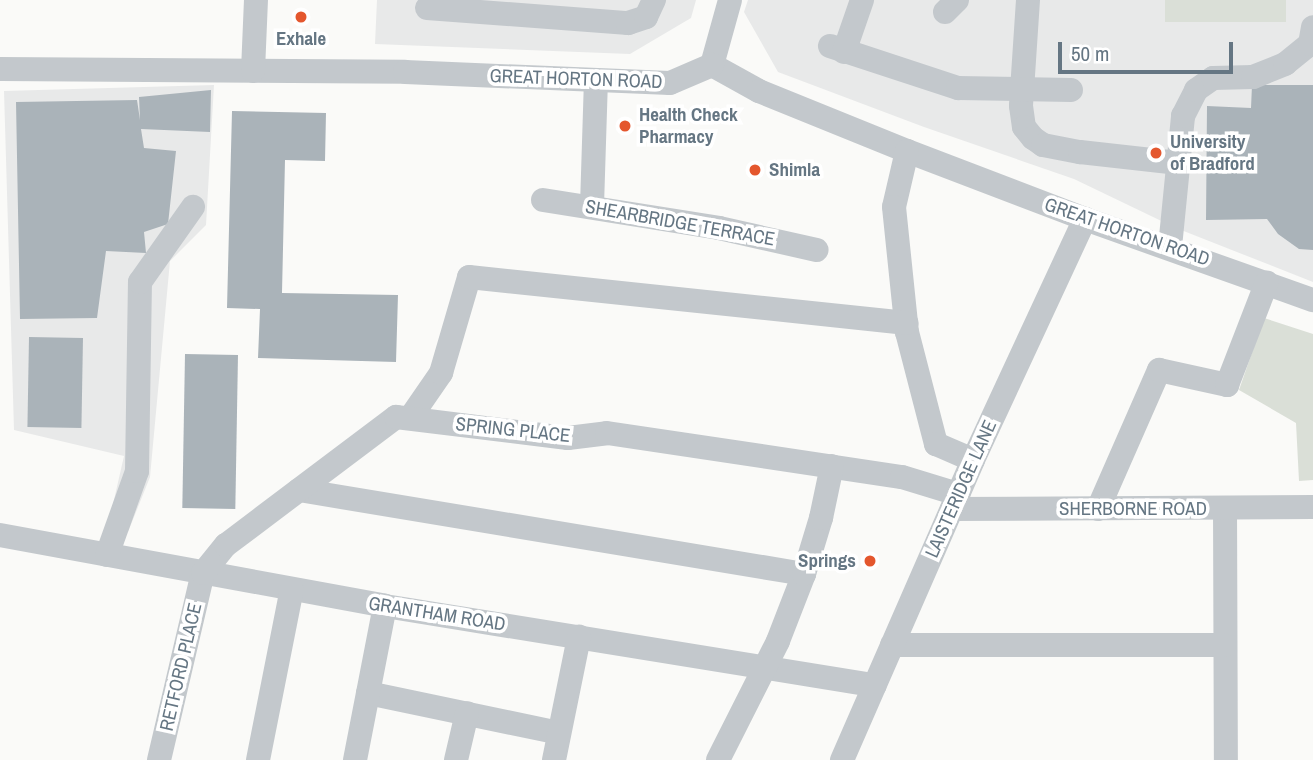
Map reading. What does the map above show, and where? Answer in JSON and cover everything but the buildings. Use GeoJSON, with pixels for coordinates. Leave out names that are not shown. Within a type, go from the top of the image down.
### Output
{"type":"FeatureCollection","features":[{"type":"Feature","properties":{"kind":"street"},"geometry":{"type":"LineString","coordinates":[[253,71],[256,0]]}},
{"type":"Feature","properties":{"kind":"street"},"geometry":{"type":"LineString","coordinates":[[427,8],[628,23],[646,17],[654,0]]}},
{"type":"Feature","properties":{"kind":"street"},"geometry":{"type":"LineString","coordinates":[[712,65],[730,0]]}},
{"type":"Feature","properties":{"kind":"street"},"geometry":{"type":"LineString","coordinates":[[862,0],[837,49],[958,88],[1072,90]]}},
{"type":"Feature","properties":{"kind":"street"},"geometry":{"type":"LineString","coordinates":[[1028,0],[1022,88],[1024,127],[1032,138],[1043,145],[1178,163]]}},
{"type":"Feature","properties":{"kind":"street"},"geometry":{"type":"LineString","coordinates":[[1170,247],[1183,116],[1196,90],[1213,78],[1254,76],[1285,64],[1310,44],[1313,27]]}},
{"type":"Feature","properties":{"kind":"street","name":"GREAT HORTON ROAD"},"geometry":{"type":"LineString","coordinates":[[0,69],[405,72],[670,83],[712,65],[759,91],[907,151],[1085,219],[1313,300]]}},
{"type":"Feature","properties":{"kind":"street"},"geometry":{"type":"LineString","coordinates":[[592,206],[596,82]]}},
{"type":"Feature","properties":{"kind":"street"},"geometry":{"type":"LineString","coordinates":[[907,151],[894,207],[906,323],[936,444],[973,460]]}},
{"type":"Feature","properties":{"kind":"street","name":"SHEARBRIDGE TERRACE"},"geometry":{"type":"LineString","coordinates":[[543,200],[719,228],[817,250]]}},
{"type":"Feature","properties":{"kind":"street"},"geometry":{"type":"LineString","coordinates":[[107,555],[137,471],[140,282],[193,207]]}},
{"type":"Feature","properties":{"kind":"street","name":"LAISTERIDGE LANE"},"geometry":{"type":"LineString","coordinates":[[842,760],[973,460],[1085,219]]}},
{"type":"Feature","properties":{"kind":"street"},"geometry":{"type":"LineString","coordinates":[[410,418],[441,373],[469,277],[906,323]]}},
{"type":"Feature","properties":{"kind":"street"},"geometry":{"type":"LineString","coordinates":[[1098,509],[1159,370],[1227,385],[1267,282]]}},
{"type":"Feature","properties":{"kind":"street","name":"SPRING PLACE"},"geometry":{"type":"LineString","coordinates":[[203,573],[226,545],[396,417],[568,438],[607,433],[832,466],[902,477],[955,502]]}},
{"type":"Feature","properties":{"kind":"street"},"geometry":{"type":"LineString","coordinates":[[718,760],[765,666],[804,574],[821,518],[832,466]]}},
{"type":"Feature","properties":{"kind":"street"},"geometry":{"type":"LineString","coordinates":[[299,490],[804,574]]}},
{"type":"Feature","properties":{"kind":"street","name":"SHERBORNE ROAD"},"geometry":{"type":"LineString","coordinates":[[955,502],[1098,509],[1313,507]]}},
{"type":"Feature","properties":{"kind":"street"},"geometry":{"type":"LineString","coordinates":[[1225,508],[1226,760]]}},
{"type":"Feature","properties":{"kind":"street","name":"GRANTHAM ROAD"},"geometry":{"type":"LineString","coordinates":[[0,535],[385,606],[875,685]]}},
{"type":"Feature","properties":{"kind":"street","name":"RETFORD PLACE"},"geometry":{"type":"LineString","coordinates":[[159,760],[203,573]]}},
{"type":"Feature","properties":{"kind":"street"},"geometry":{"type":"LineString","coordinates":[[258,760],[292,589]]}},
{"type":"Feature","properties":{"kind":"street"},"geometry":{"type":"LineString","coordinates":[[355,760],[385,606]]}},
{"type":"Feature","properties":{"kind":"street"},"geometry":{"type":"LineString","coordinates":[[554,760],[579,637]]}},
{"type":"Feature","properties":{"kind":"street"},"geometry":{"type":"LineString","coordinates":[[892,646],[1224,645]]}},
{"type":"Feature","properties":{"kind":"street"},"geometry":{"type":"LineString","coordinates":[[368,693],[559,733]]}},
{"type":"Feature","properties":{"kind":"street"},"geometry":{"type":"LineString","coordinates":[[456,760],[467,713]]}},
{"type":"Feature","properties":{"kind":"shaded area"},"geometry":{"type":"Polygon","coordinates":[[[377,0],[696,0],[691,18],[630,54],[375,44],[377,0]]]}},
{"type":"Feature","properties":{"kind":"shaded area","name":"University of Bradford"},"geometry":{"type":"Polygon","coordinates":[[[748,0],[1313,0],[1313,282],[1176,228],[1074,179],[778,72],[744,12],[748,0]]]}},
{"type":"Feature","properties":{"kind":"shaded area"},"geometry":{"type":"Polygon","coordinates":[[[1165,0],[1286,0],[1286,22],[1165,22],[1165,0]]]}},
{"type":"Feature","properties":{"kind":"shaded area"},"geometry":{"type":"Polygon","coordinates":[[[214,85],[206,225],[170,261],[150,477],[128,532],[108,526],[124,456],[14,430],[4,91],[214,85]]]}},
{"type":"Feature","properties":{"kind":"shaded area"},"geometry":{"type":"Polygon","coordinates":[[[1264,318],[1313,334],[1313,480],[1299,481],[1296,423],[1239,390],[1264,318]]]}},
{"type":"Feature","properties":{"kind":"place","name":"Exhale"},"geometry":{"type":"Point","coordinates":[301,17]}},
{"type":"Feature","properties":{"kind":"place","name":"Health Check Pharmacy"},"geometry":{"type":"Point","coordinates":[625,126]}},
{"type":"Feature","properties":{"kind":"place","name":"University of Bradford"},"geometry":{"type":"Point","coordinates":[1156,153]}},
{"type":"Feature","properties":{"kind":"place","name":"Shimla"},"geometry":{"type":"Point","coordinates":[755,170]}},
{"type":"Feature","properties":{"kind":"place","name":"Springs"},"geometry":{"type":"Point","coordinates":[870,561]}}]}
